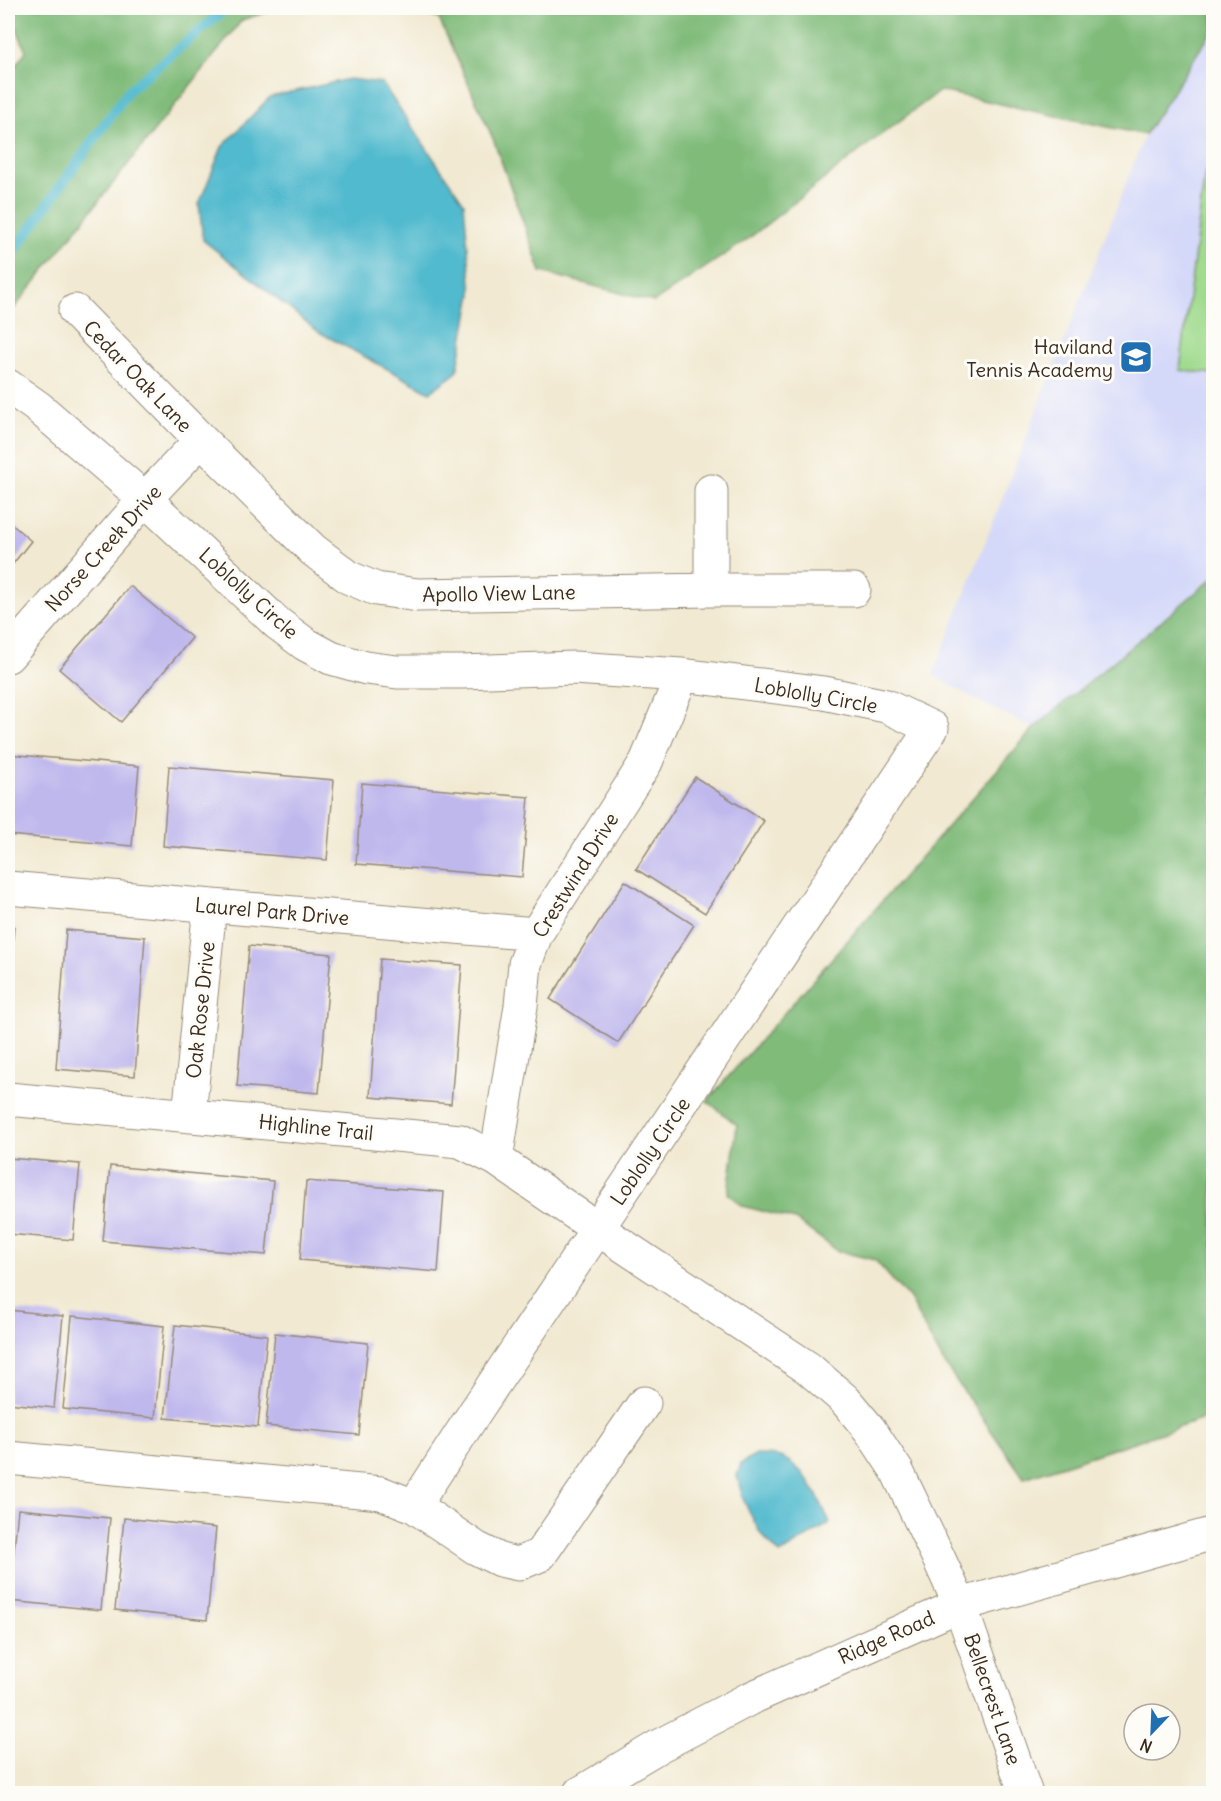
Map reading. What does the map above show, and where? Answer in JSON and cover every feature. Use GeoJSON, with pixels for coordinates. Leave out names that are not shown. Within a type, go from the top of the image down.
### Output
{"type":"FeatureCollection","features":[{"type":"Feature","properties":{"kind":"street","name":"Cedar Oak Lane"},"geometry":{"type":"LineString","coordinates":[[75,311],[201,440]]}},
{"type":"Feature","properties":{"kind":"street","name":"Loblolly Circle"},"geometry":{"type":"LineString","coordinates":[[8,386],[39,408],[145,499],[277,622],[305,644],[331,657],[366,668],[397,672],[574,668],[682,675],[824,693],[886,706],[932,728],[414,1506]]}},
{"type":"Feature","properties":{"kind":"street","name":"Norse Creek Drive"},"geometry":{"type":"LineString","coordinates":[[8,656],[145,499],[201,440]]}},
{"type":"Feature","properties":{"kind":"street","name":"Apollo View Lane"},"geometry":{"type":"LineString","coordinates":[[201,440],[313,550],[351,578],[376,589],[418,595],[854,590]]}},
{"type":"Feature","properties":{"kind":"street"},"geometry":{"type":"LineString","coordinates":[[711,491],[711,590]]}},
{"type":"Feature","properties":{"kind":"street","name":"Crestwind Drive"},"geometry":{"type":"LineString","coordinates":[[496,1159],[521,1006],[525,964],[536,934],[646,762],[682,675]]}},
{"type":"Feature","properties":{"kind":"street","name":"Laurel Park Drive"},"geometry":{"type":"LineString","coordinates":[[8,888],[536,934]]}},
{"type":"Feature","properties":{"kind":"street","name":"Oak Rose Drive"},"geometry":{"type":"LineString","coordinates":[[189,1114],[210,906]]}},
{"type":"Feature","properties":{"kind":"street","name":"Highline Trail"},"geometry":{"type":"LineString","coordinates":[[8,1098],[460,1141],[496,1159],[598,1229]]}},
{"type":"Feature","properties":{"kind":"street","name":"Bellecrest Lane"},"geometry":{"type":"LineString","coordinates":[[598,1229],[808,1368],[845,1400],[870,1430],[897,1471],[960,1605],[1026,1794]]}},
{"type":"Feature","properties":{"kind":"street"},"geometry":{"type":"LineString","coordinates":[[8,1458],[381,1493],[414,1506],[476,1548],[500,1560],[518,1564],[540,1555],[644,1403]]}},
{"type":"Feature","properties":{"kind":"street","name":"Ridge Road"},"geometry":{"type":"LineString","coordinates":[[579,1794],[659,1746],[749,1699],[960,1605],[1214,1533]]}},
{"type":"Feature","properties":{"kind":"shaded area","name":"Haviland Tennis Academy"},"geometry":{"type":"Polygon","coordinates":[[[1213,29],[1213,578],[1034,728],[988,706],[933,675],[1145,135],[1213,29]]]}},
{"type":"Feature","properties":{"kind":"green space"},"geometry":{"type":"Polygon","coordinates":[[[8,8],[280,8],[242,20],[8,316],[8,76],[26,51],[8,8]]]}},
{"type":"Feature","properties":{"kind":"green space"},"geometry":{"type":"Polygon","coordinates":[[[409,8],[1213,8],[1213,29],[1145,135],[940,91],[748,239],[654,302],[541,272],[494,141],[439,19],[409,8]]]}},
{"type":"Feature","properties":{"kind":"green space"},"geometry":{"type":"Polygon","coordinates":[[[1205,172],[1214,173],[1213,374],[1180,370],[1205,172]]]}},
{"type":"Feature","properties":{"kind":"green space"},"geometry":{"type":"Polygon","coordinates":[[[1213,578],[1213,1416],[1024,1478],[942,1360],[909,1299],[875,1260],[838,1251],[795,1220],[743,1206],[728,1194],[737,1125],[707,1101],[1034,728],[1213,578]]]}},
{"type":"Feature","properties":{"kind":"water"},"geometry":{"type":"Polygon","coordinates":[[[349,79],[382,83],[464,203],[472,294],[457,372],[430,392],[319,332],[203,240],[199,204],[222,147],[270,97],[349,79]]]}},
{"type":"Feature","properties":{"kind":"water"},"geometry":{"type":"Polygon","coordinates":[[[756,1455],[780,1457],[798,1468],[811,1485],[830,1523],[780,1554],[760,1533],[743,1499],[737,1476],[741,1464],[756,1455]]]}},
{"type":"Feature","properties":{"kind":"building"},"geometry":{"type":"Polygon","coordinates":[[[8,521],[31,541],[8,570],[8,521]]]}},
{"type":"Feature","properties":{"kind":"building"},"geometry":{"type":"Polygon","coordinates":[[[130,586],[192,638],[121,722],[59,669],[130,586]]]}},
{"type":"Feature","properties":{"kind":"building"},"geometry":{"type":"Polygon","coordinates":[[[8,754],[139,766],[132,846],[8,835],[8,754]]]}},
{"type":"Feature","properties":{"kind":"building"},"geometry":{"type":"Polygon","coordinates":[[[169,766],[334,780],[327,860],[163,846],[169,766]]]}},
{"type":"Feature","properties":{"kind":"building"},"geometry":{"type":"Polygon","coordinates":[[[695,777],[764,821],[705,913],[636,869],[695,777]]]}},
{"type":"Feature","properties":{"kind":"building"},"geometry":{"type":"Polygon","coordinates":[[[362,783],[529,797],[522,877],[356,864],[362,783]]]}},
{"type":"Feature","properties":{"kind":"building"},"geometry":{"type":"Polygon","coordinates":[[[625,881],[694,925],[618,1043],[550,999],[625,881]]]}},
{"type":"Feature","properties":{"kind":"building"},"geometry":{"type":"Polygon","coordinates":[[[8,925],[14,926],[9,994],[8,994],[8,925]]]}},
{"type":"Feature","properties":{"kind":"building"},"geometry":{"type":"Polygon","coordinates":[[[66,930],[145,937],[135,1076],[56,1069],[66,930]]]}},
{"type":"Feature","properties":{"kind":"building"},"geometry":{"type":"Polygon","coordinates":[[[249,946],[331,954],[319,1093],[237,1086],[249,946]]]}},
{"type":"Feature","properties":{"kind":"building"},"geometry":{"type":"Polygon","coordinates":[[[380,959],[462,965],[451,1104],[370,1097],[380,959]]]}},
{"type":"Feature","properties":{"kind":"building"},"geometry":{"type":"Polygon","coordinates":[[[8,1158],[80,1164],[73,1240],[8,1234],[8,1158]]]}},
{"type":"Feature","properties":{"kind":"building"},"geometry":{"type":"Polygon","coordinates":[[[110,1166],[273,1181],[266,1255],[103,1241],[110,1166]]]}},
{"type":"Feature","properties":{"kind":"building"},"geometry":{"type":"Polygon","coordinates":[[[306,1181],[444,1192],[438,1272],[300,1260],[306,1181]]]}},
{"type":"Feature","properties":{"kind":"building"},"geometry":{"type":"Polygon","coordinates":[[[8,1310],[63,1316],[54,1408],[8,1403],[8,1310]]]}},
{"type":"Feature","properties":{"kind":"building"},"geometry":{"type":"Polygon","coordinates":[[[72,1316],[164,1326],[155,1418],[63,1409],[72,1316]]]}},
{"type":"Feature","properties":{"kind":"building"},"geometry":{"type":"Polygon","coordinates":[[[175,1325],[267,1335],[258,1427],[165,1418],[175,1325]]]}},
{"type":"Feature","properties":{"kind":"building"},"geometry":{"type":"Polygon","coordinates":[[[275,1333],[368,1343],[359,1435],[266,1426],[275,1333]]]}},
{"type":"Feature","properties":{"kind":"building"},"geometry":{"type":"Polygon","coordinates":[[[18,1509],[110,1518],[101,1610],[9,1601],[18,1509]]]}},
{"type":"Feature","properties":{"kind":"building"},"geometry":{"type":"Polygon","coordinates":[[[124,1518],[216,1528],[207,1620],[115,1610],[124,1518]]]}},
{"type":"Feature","properties":{"kind":"waterway"},"geometry":{"type":"LineString","coordinates":[[8,260],[129,90],[227,8]]}},
{"type":"Feature","properties":{"kind":"place","name":"Haviland Tennis Academy"},"geometry":{"type":"Point","coordinates":[1136,357]}}]}
